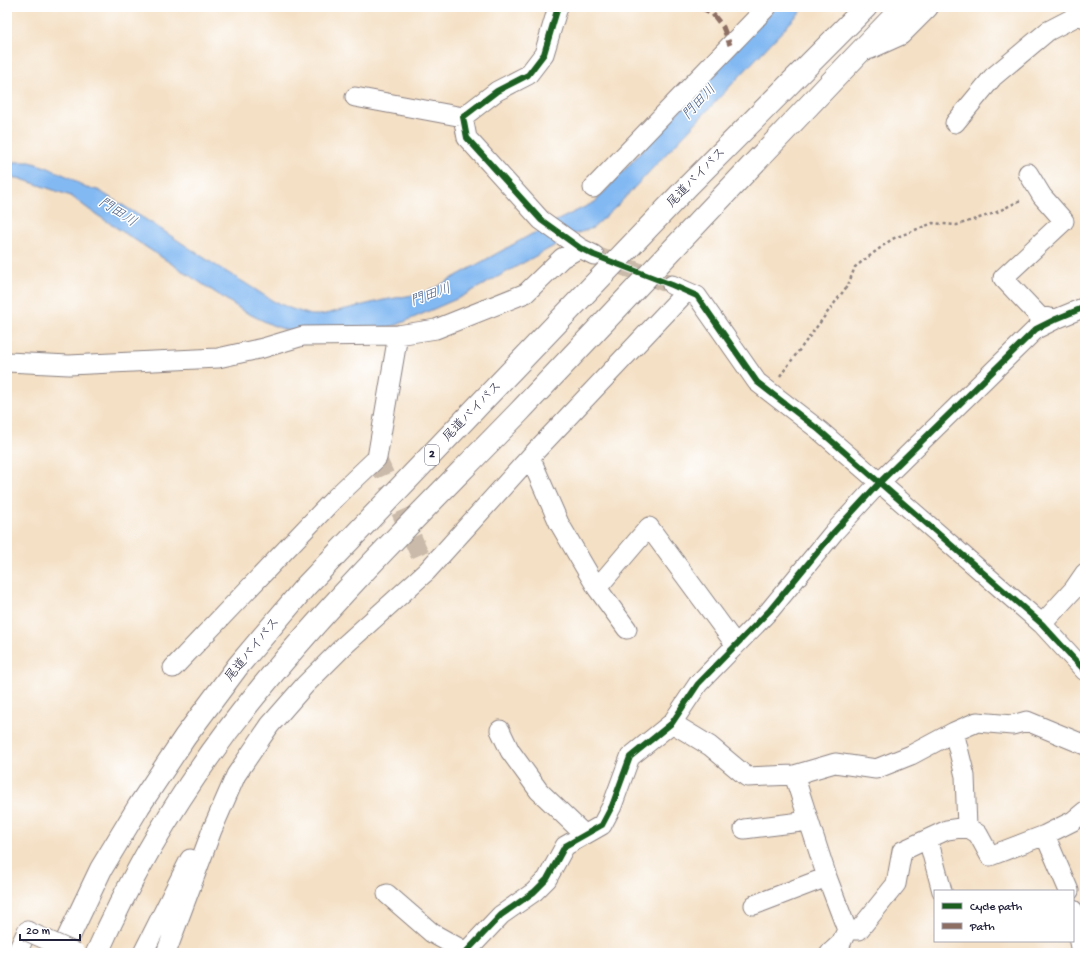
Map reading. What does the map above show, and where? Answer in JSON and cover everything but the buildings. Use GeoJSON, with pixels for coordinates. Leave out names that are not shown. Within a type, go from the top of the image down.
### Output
{"type":"FeatureCollection","features":[{"type":"Feature","properties":{"kind":"highway"},"geometry":{"type":"LineString","coordinates":[[97,953],[130,885],[166,823],[208,758],[262,687],[345,594],[903,7]]}},
{"type":"Feature","properties":{"kind":"highway"},"geometry":{"type":"LineString","coordinates":[[860,52],[900,34],[927,7]]}},
{"type":"Feature","properties":{"kind":"highway","name":"尾道バイパス"},"geometry":{"type":"LineString","coordinates":[[61,953],[101,869],[185,737],[238,666],[305,587],[687,187],[861,11]]}},
{"type":"Feature","properties":{"kind":"street"},"geometry":{"type":"LineString","coordinates":[[355,97],[463,117],[497,91],[528,75],[544,54],[558,7]]}},
{"type":"Feature","properties":{"kind":"street"},"geometry":{"type":"LineString","coordinates":[[593,188],[767,7]]}},
{"type":"Feature","properties":{"kind":"street"},"geometry":{"type":"LineString","coordinates":[[955,123],[993,77],[1048,31],[1079,15],[1085,18]]}},
{"type":"Feature","properties":{"kind":"street"},"geometry":{"type":"LineString","coordinates":[[7,362],[69,366],[218,358],[263,348],[303,336],[398,335],[436,329],[526,293],[562,258],[580,247],[541,220],[467,138],[463,117]]}},
{"type":"Feature","properties":{"kind":"street"},"geometry":{"type":"LineString","coordinates":[[1028,173],[1042,196],[1064,221],[1003,278],[1039,316],[1056,319]]}},
{"type":"Feature","properties":{"kind":"street"},"geometry":{"type":"LineString","coordinates":[[166,953],[212,830],[236,775],[270,725],[305,685],[346,645],[427,571],[679,288],[697,296],[757,382],[819,430],[1042,624],[1085,671]]}},
{"type":"Feature","properties":{"kind":"street"},"geometry":{"type":"LineString","coordinates":[[387,894],[432,933],[466,952],[501,915],[534,892],[547,879],[565,846],[602,825],[612,806],[630,757],[672,723],[698,684],[770,610],[834,532],[880,483],[1036,329],[1085,307]]}},
{"type":"Feature","properties":{"kind":"street"},"geometry":{"type":"LineString","coordinates":[[173,668],[334,499],[377,458],[398,335]]}},
{"type":"Feature","properties":{"kind":"street"},"geometry":{"type":"LineString","coordinates":[[530,457],[559,523],[597,588],[627,629]]}},
{"type":"Feature","properties":{"kind":"street"},"geometry":{"type":"LineString","coordinates":[[597,588],[649,528],[736,645]]}},
{"type":"Feature","properties":{"kind":"street"},"geometry":{"type":"LineString","coordinates":[[1042,624],[1074,589],[1085,573]]}},
{"type":"Feature","properties":{"kind":"street"},"geometry":{"type":"LineString","coordinates":[[672,723],[710,746],[748,777],[794,774],[835,763],[876,769],[911,755],[954,732],[977,722],[1012,725],[1027,721],[1085,745]]}},
{"type":"Feature","properties":{"kind":"street"},"geometry":{"type":"LineString","coordinates":[[500,730],[510,752],[539,791],[585,835]]}},
{"type":"Feature","properties":{"kind":"street"},"geometry":{"type":"LineString","coordinates":[[954,732],[965,776],[967,827]]}},
{"type":"Feature","properties":{"kind":"street"},"geometry":{"type":"LineString","coordinates":[[794,774],[827,877],[847,930],[842,943],[830,953]]}},
{"type":"Feature","properties":{"kind":"street"},"geometry":{"type":"LineString","coordinates":[[847,930],[860,930],[896,884],[902,852],[928,839],[947,830],[967,827],[978,834],[990,856],[1045,835],[1073,821],[1085,811]]}},
{"type":"Feature","properties":{"kind":"street"},"geometry":{"type":"LineString","coordinates":[[744,829],[809,821]]}},
{"type":"Feature","properties":{"kind":"street"},"geometry":{"type":"LineString","coordinates":[[142,953],[202,833],[212,830]]}},
{"type":"Feature","properties":{"kind":"street"},"geometry":{"type":"LineString","coordinates":[[1045,835],[1069,890]]}},
{"type":"Feature","properties":{"kind":"street"},"geometry":{"type":"LineString","coordinates":[[928,839],[942,890]]}},
{"type":"Feature","properties":{"kind":"street"},"geometry":{"type":"LineString","coordinates":[[754,905],[827,877]]}},
{"type":"Feature","properties":{"kind":"street"},"geometry":{"type":"LineString","coordinates":[[1074,915],[1081,953]]}},
{"type":"Feature","properties":{"kind":"street"},"geometry":{"type":"LineString","coordinates":[[17,953],[27,931],[76,953]]}},
{"type":"Feature","properties":{"kind":"path"},"geometry":{"type":"LineString","coordinates":[[768,391],[848,285],[855,267],[892,239],[933,223],[957,225],[995,213],[1026,198],[1038,190]]}},
{"type":"Feature","properties":{"kind":"water","name":"門田川"},"geometry":{"type":"Polygon","coordinates":[[[776,7],[805,7],[616,207],[593,228],[569,236],[563,241],[461,297],[397,325],[388,327],[289,331],[272,325],[245,312],[91,211],[71,196],[18,178],[7,178],[7,162],[30,162],[69,177],[86,188],[98,190],[273,301],[311,315],[321,315],[384,300],[413,295],[431,290],[532,234],[547,228],[554,222],[595,202],[776,7]]]}},
{"type":"Feature","properties":{"kind":"tunnel"},"geometry":{"type":"LineString","coordinates":[[594,255],[672,285]]}},
{"type":"Feature","properties":{"kind":"tunnel"},"geometry":{"type":"LineString","coordinates":[[377,458],[427,571]]}},
{"type":"Feature","properties":{"kind":"marked path"},"geometry":{"type":"LineString","coordinates":[[700,7],[712,13],[723,27],[730,45]]}},
{"type":"Feature","properties":{"kind":"cycle path"},"geometry":{"type":"LineString","coordinates":[[558,7],[544,54],[528,75],[497,91],[463,117],[467,138],[541,220],[580,248],[697,296],[757,382],[819,430],[1042,624],[1085,671]]}},
{"type":"Feature","properties":{"kind":"cycle path"},"geometry":{"type":"LineString","coordinates":[[465,953],[501,915],[534,892],[547,879],[565,846],[602,825],[612,806],[630,757],[672,723],[698,684],[770,610],[834,532],[879,483],[1036,329],[1085,307]]}}]}
